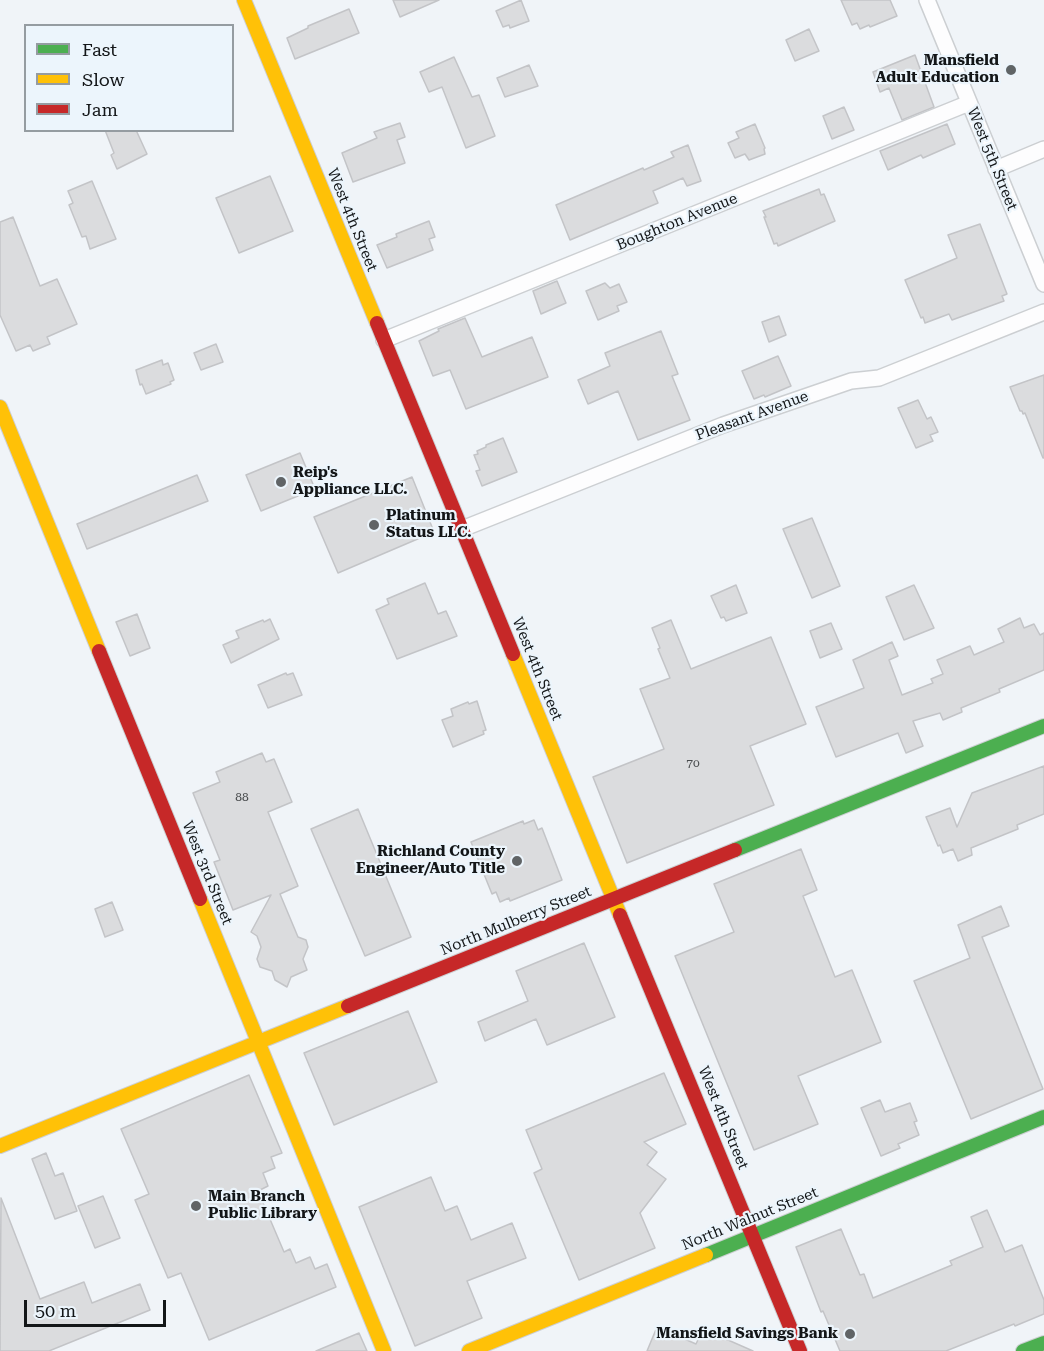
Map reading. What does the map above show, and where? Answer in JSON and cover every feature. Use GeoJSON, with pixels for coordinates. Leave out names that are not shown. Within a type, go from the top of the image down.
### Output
{"type":"FeatureCollection","features":[{"type":"Feature","properties":{"kind":"main road","name":"West 4th Street"},"geometry":{"type":"LineString","coordinates":[[244,0],[800,1351]]}},
{"type":"Feature","properties":{"kind":"main road","name":"West 3rd Street"},"geometry":{"type":"LineString","coordinates":[[0,407],[384,1351]]}},
{"type":"Feature","properties":{"kind":"main road","name":"North Mulberry Street"},"geometry":{"type":"LineString","coordinates":[[0,1146],[1044,726]]}},
{"type":"Feature","properties":{"kind":"main road","name":"North Walnut Street"},"geometry":{"type":"LineString","coordinates":[[469,1351],[1044,1117]]}},
{"type":"Feature","properties":{"kind":"main road"},"geometry":{"type":"LineString","coordinates":[[1023,1351],[1044,1343]]}},
{"type":"Feature","properties":{"kind":"street","name":"West 5th Street"},"geometry":{"type":"LineString","coordinates":[[927,0],[1044,284]]}},
{"type":"Feature","properties":{"kind":"street","name":"Boughton Avenue"},"geometry":{"type":"LineString","coordinates":[[384,340],[969,104]]}},
{"type":"Feature","properties":{"kind":"street"},"geometry":{"type":"LineString","coordinates":[[996,169],[1044,149]]}},
{"type":"Feature","properties":{"kind":"street","name":"Pleasant Avenue"},"geometry":{"type":"LineString","coordinates":[[462,529],[723,425],[851,381],[879,378],[1044,312]]}},
{"type":"Feature","properties":{"kind":"building"},"geometry":{"type":"Polygon","coordinates":[[[393,0],[439,0],[400,17],[393,0]]]}},
{"type":"Feature","properties":{"kind":"building"},"geometry":{"type":"Polygon","coordinates":[[[521,0],[529,21],[510,28],[509,25],[503,27],[496,11],[521,0]]]}},
{"type":"Feature","properties":{"kind":"building"},"geometry":{"type":"Polygon","coordinates":[[[841,0],[890,0],[897,16],[860,29],[857,23],[852,25],[841,0]]]}},
{"type":"Feature","properties":{"kind":"building"},"geometry":{"type":"Polygon","coordinates":[[[349,9],[359,33],[295,59],[287,38],[308,26],[349,9]]]}},
{"type":"Feature","properties":{"kind":"building"},"geometry":{"type":"Polygon","coordinates":[[[809,29],[819,51],[795,61],[786,40],[809,29]]]}},
{"type":"Feature","properties":{"kind":"building"},"geometry":{"type":"Polygon","coordinates":[[[915,55],[934,107],[902,120],[889,88],[880,92],[873,72],[915,55]]]}},
{"type":"Feature","properties":{"kind":"building"},"geometry":{"type":"Polygon","coordinates":[[[454,57],[472,97],[479,95],[495,136],[466,148],[442,87],[429,92],[420,72],[454,57]]]}},
{"type":"Feature","properties":{"kind":"building"},"geometry":{"type":"Polygon","coordinates":[[[529,65],[538,86],[505,97],[497,78],[529,65]]]}},
{"type":"Feature","properties":{"kind":"building"},"geometry":{"type":"Polygon","coordinates":[[[844,107],[854,130],[832,139],[823,116],[844,107]]]}},
{"type":"Feature","properties":{"kind":"building"},"geometry":{"type":"Polygon","coordinates":[[[400,123],[405,137],[397,140],[405,163],[353,182],[342,153],[377,138],[374,132],[400,123]]]}},
{"type":"Feature","properties":{"kind":"building"},"geometry":{"type":"Polygon","coordinates":[[[755,124],[765,148],[765,154],[749,160],[745,154],[735,158],[728,143],[739,138],[736,132],[755,124]]]}},
{"type":"Feature","properties":{"kind":"building"},"geometry":{"type":"Polygon","coordinates":[[[947,124],[955,144],[923,158],[921,155],[888,170],[880,151],[947,124]]]}},
{"type":"Feature","properties":{"kind":"building"},"geometry":{"type":"Polygon","coordinates":[[[106,132],[137,132],[147,154],[117,169],[111,155],[114,153],[106,132]]]}},
{"type":"Feature","properties":{"kind":"building"},"geometry":{"type":"Polygon","coordinates":[[[688,145],[701,181],[687,186],[683,178],[653,191],[658,203],[570,240],[556,205],[674,157],[671,152],[688,145]]]}},
{"type":"Feature","properties":{"kind":"building"},"geometry":{"type":"Polygon","coordinates":[[[270,176],[293,231],[239,253],[216,198],[270,176]]]}},
{"type":"Feature","properties":{"kind":"building"},"geometry":{"type":"Polygon","coordinates":[[[92,181],[116,239],[90,249],[86,236],[82,237],[69,205],[73,203],[68,191],[92,181]]]}},
{"type":"Feature","properties":{"kind":"building"},"geometry":{"type":"Polygon","coordinates":[[[819,189],[821,195],[824,194],[835,221],[778,246],[777,243],[774,244],[763,211],[819,189]]]}},
{"type":"Feature","properties":{"kind":"building"},"geometry":{"type":"Polygon","coordinates":[[[13,217],[40,286],[57,279],[77,324],[47,337],[50,344],[33,351],[30,345],[16,351],[0,315],[0,222],[13,217]]]}},
{"type":"Feature","properties":{"kind":"building"},"geometry":{"type":"Polygon","coordinates":[[[429,221],[435,237],[429,239],[433,250],[387,268],[377,245],[397,237],[396,234],[429,221]]]}},
{"type":"Feature","properties":{"kind":"building"},"geometry":{"type":"Polygon","coordinates":[[[980,224],[1007,294],[1002,296],[1004,301],[952,320],[949,314],[925,323],[905,280],[957,258],[948,235],[980,224]]]}},
{"type":"Feature","properties":{"kind":"building"},"geometry":{"type":"Polygon","coordinates":[[[557,281],[566,303],[541,314],[533,291],[557,281]]]}},
{"type":"Feature","properties":{"kind":"building"},"geometry":{"type":"Polygon","coordinates":[[[605,283],[610,288],[619,284],[627,302],[617,306],[619,311],[598,320],[586,291],[605,283]]]}},
{"type":"Feature","properties":{"kind":"building"},"geometry":{"type":"Polygon","coordinates":[[[779,316],[786,335],[769,342],[762,322],[779,316]]]}},
{"type":"Feature","properties":{"kind":"building"},"geometry":{"type":"Polygon","coordinates":[[[465,318],[482,357],[532,337],[548,377],[466,409],[450,370],[433,376],[419,341],[439,331],[438,329],[465,318]]]}},
{"type":"Feature","properties":{"kind":"building"},"geometry":{"type":"Polygon","coordinates":[[[661,331],[678,374],[672,376],[690,420],[638,440],[618,391],[588,404],[578,380],[610,366],[605,353],[661,331]]]}},
{"type":"Feature","properties":{"kind":"building"},"geometry":{"type":"Polygon","coordinates":[[[216,344],[223,362],[201,370],[194,353],[216,344]]]}},
{"type":"Feature","properties":{"kind":"building"},"geometry":{"type":"Polygon","coordinates":[[[778,356],[791,386],[754,399],[742,371],[778,356]]]}},
{"type":"Feature","properties":{"kind":"building"},"geometry":{"type":"Polygon","coordinates":[[[162,360],[163,365],[168,363],[174,380],[170,382],[171,384],[146,394],[142,384],[140,385],[136,370],[162,360]]]}},
{"type":"Feature","properties":{"kind":"building"},"geometry":{"type":"Polygon","coordinates":[[[1044,375],[1043,458],[1025,413],[1020,411],[1010,387],[1044,375]]]}},
{"type":"Feature","properties":{"kind":"building"},"geometry":{"type":"Polygon","coordinates":[[[918,400],[927,419],[931,417],[938,432],[930,435],[933,441],[916,448],[898,408],[918,400]]]}},
{"type":"Feature","properties":{"kind":"building"},"geometry":{"type":"Polygon","coordinates":[[[503,438],[517,472],[482,486],[476,471],[480,470],[474,455],[486,445],[503,438]]]}},
{"type":"Feature","properties":{"kind":"building","name":"Reip's Appliance LLC."},"geometry":{"type":"Polygon","coordinates":[[[300,453],[315,489],[261,511],[246,475],[300,453]]]}},
{"type":"Feature","properties":{"kind":"building"},"geometry":{"type":"Polygon","coordinates":[[[197,475],[208,501],[87,549],[77,524],[197,475]]]}},
{"type":"Feature","properties":{"kind":"building","name":"Platinum Status LLC."},"geometry":{"type":"Polygon","coordinates":[[[412,477],[434,532],[338,573],[314,517],[412,477]]]}},
{"type":"Feature","properties":{"kind":"building"},"geometry":{"type":"Polygon","coordinates":[[[812,518],[840,586],[812,598],[783,529],[812,518]]]}},
{"type":"Feature","properties":{"kind":"building"},"geometry":{"type":"Polygon","coordinates":[[[425,583],[438,614],[446,611],[457,636],[397,659],[376,610],[389,604],[387,599],[425,583]]]}},
{"type":"Feature","properties":{"kind":"building"},"geometry":{"type":"Polygon","coordinates":[[[736,585],[747,613],[726,621],[724,617],[721,618],[711,596],[736,585]]]}},
{"type":"Feature","properties":{"kind":"building"},"geometry":{"type":"Polygon","coordinates":[[[914,585],[934,628],[904,640],[886,597],[914,585]]]}},
{"type":"Feature","properties":{"kind":"building"},"geometry":{"type":"Polygon","coordinates":[[[137,614],[150,648],[130,656],[116,622],[137,614]]]}},
{"type":"Feature","properties":{"kind":"building"},"geometry":{"type":"Polygon","coordinates":[[[1020,618],[1024,628],[1034,624],[1040,635],[1044,633],[1044,670],[999,689],[1000,692],[961,708],[962,712],[943,720],[940,713],[913,721],[923,746],[906,753],[898,733],[836,757],[816,707],[864,688],[853,660],[892,642],[898,656],[889,660],[902,695],[933,683],[931,679],[943,674],[937,660],[970,646],[974,655],[1004,642],[998,629],[1020,618]]]}},
{"type":"Feature","properties":{"kind":"building"},"geometry":{"type":"Polygon","coordinates":[[[270,619],[279,639],[231,663],[223,645],[239,638],[236,631],[270,619]]]}},
{"type":"Feature","properties":{"kind":"building"},"geometry":{"type":"Polygon","coordinates":[[[671,620],[691,669],[771,637],[806,724],[750,746],[774,805],[627,863],[593,777],[664,749],[640,689],[670,678],[652,628],[671,620]]]}},
{"type":"Feature","properties":{"kind":"building"},"geometry":{"type":"Polygon","coordinates":[[[831,623],[842,649],[820,658],[810,631],[831,623]]]}},
{"type":"Feature","properties":{"kind":"building"},"geometry":{"type":"Polygon","coordinates":[[[286,673],[287,675],[293,673],[302,695],[268,708],[258,685],[286,673]]]}},
{"type":"Feature","properties":{"kind":"building"},"geometry":{"type":"Polygon","coordinates":[[[477,701],[486,730],[483,731],[484,734],[453,747],[442,720],[453,716],[451,709],[477,701]]]}},
{"type":"Feature","properties":{"kind":"building"},"geometry":{"type":"Polygon","coordinates":[[[262,753],[266,762],[274,759],[292,802],[268,812],[298,886],[280,894],[298,937],[306,940],[308,947],[303,959],[307,970],[291,977],[287,987],[275,980],[272,971],[260,967],[257,959],[261,947],[257,936],[251,932],[271,895],[233,910],[214,862],[220,860],[193,793],[220,782],[216,772],[262,753]]]}},
{"type":"Feature","properties":{"kind":"building"},"geometry":{"type":"Polygon","coordinates":[[[1044,766],[1044,814],[1017,825],[1018,829],[971,848],[972,855],[958,861],[953,849],[943,853],[926,817],[950,808],[957,827],[972,793],[1044,766]]]}},
{"type":"Feature","properties":{"kind":"building"},"geometry":{"type":"Polygon","coordinates":[[[358,809],[411,937],[365,956],[311,829],[358,809]]]}},
{"type":"Feature","properties":{"kind":"building","name":"Richland County Engineer/Auto Title"},"geometry":{"type":"Polygon","coordinates":[[[534,820],[538,830],[542,828],[562,880],[510,901],[509,898],[500,902],[496,892],[492,894],[471,842],[523,821],[524,824],[534,820]]]}},
{"type":"Feature","properties":{"kind":"building"},"geometry":{"type":"Polygon","coordinates":[[[801,849],[817,890],[803,896],[835,977],[852,970],[881,1042],[798,1076],[818,1124],[754,1150],[675,956],[734,932],[714,884],[801,849]]]}},
{"type":"Feature","properties":{"kind":"building"},"geometry":{"type":"Polygon","coordinates":[[[112,902],[123,930],[105,937],[95,909],[112,902]]]}},
{"type":"Feature","properties":{"kind":"building"},"geometry":{"type":"Polygon","coordinates":[[[1001,906],[1009,926],[982,937],[1043,1089],[971,1119],[914,981],[970,958],[958,925],[1001,906]]]}},
{"type":"Feature","properties":{"kind":"building"},"geometry":{"type":"Polygon","coordinates":[[[584,943],[615,1017],[547,1045],[536,1019],[485,1041],[478,1022],[528,1001],[516,971],[584,943]]]}},
{"type":"Feature","properties":{"kind":"building"},"geometry":{"type":"Polygon","coordinates":[[[408,1011],[437,1082],[334,1125],[304,1053],[408,1011]]]}},
{"type":"Feature","properties":{"kind":"building"},"geometry":{"type":"Polygon","coordinates":[[[664,1073],[686,1124],[644,1142],[657,1152],[647,1165],[666,1179],[640,1213],[655,1248],[579,1280],[534,1173],[542,1169],[526,1130],[664,1073]]]}},
{"type":"Feature","properties":{"kind":"building","name":"Main Branch Public Library"},"geometry":{"type":"Polygon","coordinates":[[[249,1075],[282,1153],[271,1157],[275,1168],[263,1173],[268,1186],[258,1191],[284,1252],[290,1249],[296,1263],[310,1257],[315,1269],[327,1264],[336,1287],[209,1340],[181,1273],[168,1278],[135,1200],[149,1194],[121,1129],[249,1075]]]}},
{"type":"Feature","properties":{"kind":"building"},"geometry":{"type":"Polygon","coordinates":[[[880,1100],[885,1112],[910,1103],[917,1121],[914,1122],[919,1135],[898,1144],[900,1148],[881,1156],[861,1108],[880,1100]]]}},
{"type":"Feature","properties":{"kind":"building"},"geometry":{"type":"Polygon","coordinates":[[[46,1153],[55,1176],[63,1173],[77,1211],[55,1219],[32,1159],[46,1153]]]}},
{"type":"Feature","properties":{"kind":"building"},"geometry":{"type":"Polygon","coordinates":[[[431,1177],[445,1211],[457,1206],[471,1240],[512,1223],[526,1258],[467,1281],[482,1318],[415,1346],[359,1207],[431,1177]]]}},
{"type":"Feature","properties":{"kind":"building"},"geometry":{"type":"Polygon","coordinates":[[[103,1196],[120,1238],[95,1248],[78,1206],[103,1196]]]}},
{"type":"Feature","properties":{"kind":"building"},"geometry":{"type":"Polygon","coordinates":[[[1,1198],[40,1299],[84,1282],[92,1303],[140,1284],[150,1310],[49,1351],[0,1351],[1,1198]]]}},
{"type":"Feature","properties":{"kind":"building"},"geometry":{"type":"Polygon","coordinates":[[[987,1210],[1005,1252],[1022,1245],[1044,1300],[1044,1314],[946,1351],[840,1351],[823,1311],[821,1312],[796,1247],[841,1229],[860,1275],[864,1274],[873,1298],[952,1265],[950,1261],[983,1247],[971,1217],[987,1210]]]}},
{"type":"Feature","properties":{"kind":"building"},"geometry":{"type":"Polygon","coordinates":[[[657,1327],[696,1344],[703,1329],[753,1351],[647,1351],[657,1327]]]}},
{"type":"Feature","properties":{"kind":"building"},"geometry":{"type":"Polygon","coordinates":[[[359,1333],[367,1351],[316,1351],[359,1333]]]}},
{"type":"Feature","properties":{"kind":"traffic: fast"},"geometry":{"type":"LineString","coordinates":[[735,850],[1044,726]]}},
{"type":"Feature","properties":{"kind":"traffic: fast"},"geometry":{"type":"LineString","coordinates":[[706,1255],[1044,1117]]}},
{"type":"Feature","properties":{"kind":"traffic: fast"},"geometry":{"type":"LineString","coordinates":[[1023,1351],[1044,1343]]}},
{"type":"Feature","properties":{"kind":"traffic: slow"},"geometry":{"type":"LineString","coordinates":[[244,0],[377,323]]}},
{"type":"Feature","properties":{"kind":"traffic: slow"},"geometry":{"type":"LineString","coordinates":[[0,407],[99,651]]}},
{"type":"Feature","properties":{"kind":"traffic: slow"},"geometry":{"type":"LineString","coordinates":[[513,654],[620,915]]}},
{"type":"Feature","properties":{"kind":"traffic: slow"},"geometry":{"type":"LineString","coordinates":[[200,899],[384,1351]]}},
{"type":"Feature","properties":{"kind":"traffic: slow"},"geometry":{"type":"LineString","coordinates":[[0,1146],[348,1006]]}},
{"type":"Feature","properties":{"kind":"traffic: slow"},"geometry":{"type":"LineString","coordinates":[[469,1351],[706,1255]]}},
{"type":"Feature","properties":{"kind":"traffic: jam"},"geometry":{"type":"LineString","coordinates":[[377,323],[513,654]]}},
{"type":"Feature","properties":{"kind":"traffic: jam"},"geometry":{"type":"LineString","coordinates":[[99,651],[200,899]]}},
{"type":"Feature","properties":{"kind":"traffic: jam"},"geometry":{"type":"LineString","coordinates":[[348,1006],[735,850]]}},
{"type":"Feature","properties":{"kind":"traffic: jam"},"geometry":{"type":"LineString","coordinates":[[620,915],[800,1351]]}},
{"type":"Feature","properties":{"kind":"place","name":"Mansfield Adult Education"},"geometry":{"type":"Point","coordinates":[1011,70]}},
{"type":"Feature","properties":{"kind":"place","name":"Reip's Appliance LLC."},"geometry":{"type":"Point","coordinates":[281,482]}},
{"type":"Feature","properties":{"kind":"place","name":"Platinum Status LLC."},"geometry":{"type":"Point","coordinates":[374,525]}},
{"type":"Feature","properties":{"kind":"place","name":"Richland County Engineer/Auto Title"},"geometry":{"type":"Point","coordinates":[517,861]}},
{"type":"Feature","properties":{"kind":"place","name":"Main Branch Public Library"},"geometry":{"type":"Point","coordinates":[196,1206]}},
{"type":"Feature","properties":{"kind":"place","name":"Mansfield Savings Bank"},"geometry":{"type":"Point","coordinates":[850,1334]}}]}
